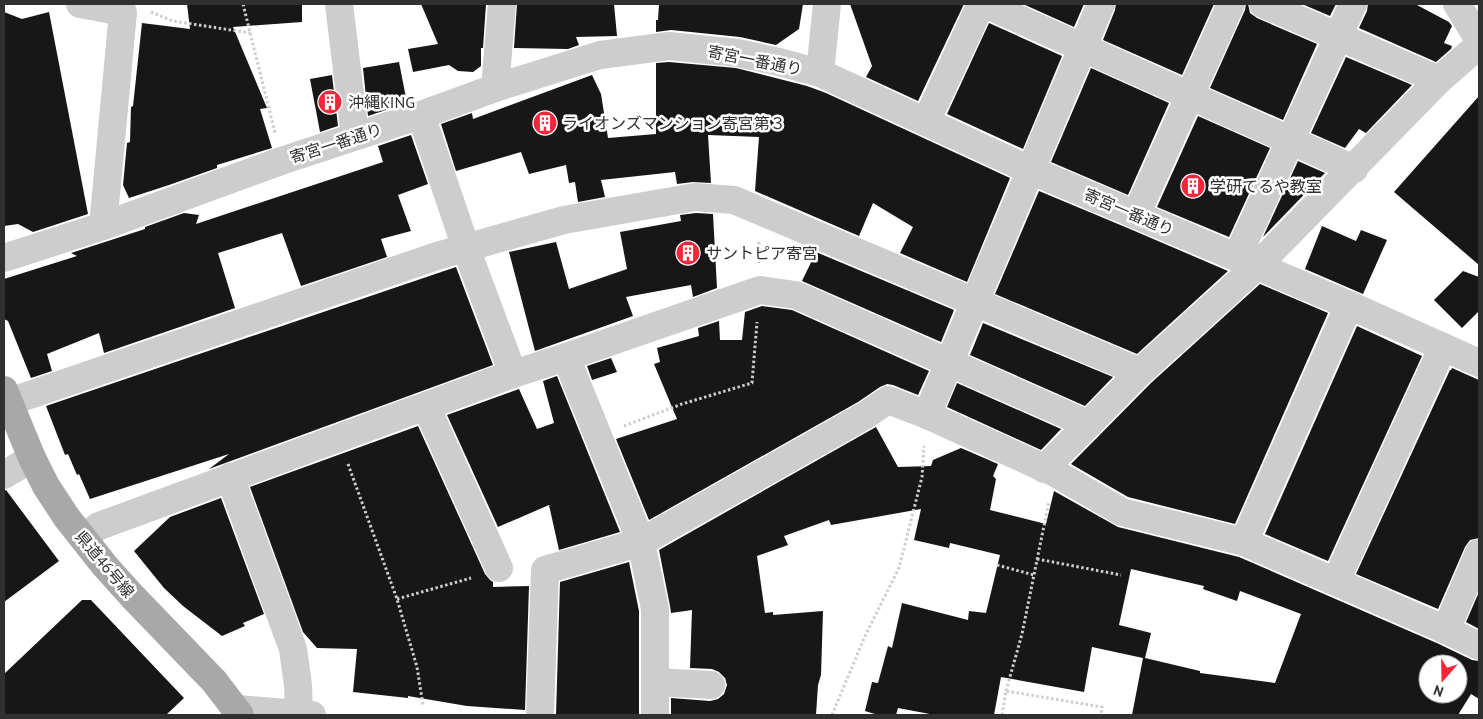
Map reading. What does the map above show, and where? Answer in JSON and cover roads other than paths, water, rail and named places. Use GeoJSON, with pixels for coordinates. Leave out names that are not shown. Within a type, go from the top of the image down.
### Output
{"type":"FeatureCollection","features":[{"type":"Feature","properties":{"kind":"main road","name":"県道46号線"},"geometry":{"type":"LineString","coordinates":[[6,396],[46,486],[83,538],[138,602],[214,681],[239,712]]}},
{"type":"Feature","properties":{"kind":"street"},"geometry":{"type":"LineString","coordinates":[[80,4],[124,12],[103,226]]}},
{"type":"Feature","properties":{"kind":"street"},"geometry":{"type":"LineString","coordinates":[[339,4],[356,136]]}},
{"type":"Feature","properties":{"kind":"street"},"geometry":{"type":"LineString","coordinates":[[496,88],[502,4]]}},
{"type":"Feature","properties":{"kind":"street"},"geometry":{"type":"LineString","coordinates":[[820,74],[827,4]]}},
{"type":"Feature","properties":{"kind":"street"},"geometry":{"type":"LineString","coordinates":[[926,122],[983,4],[1354,168]]}},
{"type":"Feature","properties":{"kind":"street"},"geometry":{"type":"LineString","coordinates":[[927,415],[1101,4]]}},
{"type":"Feature","properties":{"kind":"street"},"geometry":{"type":"LineString","coordinates":[[1136,215],[1231,4]]}},
{"type":"Feature","properties":{"kind":"street"},"geometry":{"type":"LineString","coordinates":[[1262,4],[1439,80]]}},
{"type":"Feature","properties":{"kind":"street"},"geometry":{"type":"LineString","coordinates":[[1247,262],[1290,140],[1353,4]]}},
{"type":"Feature","properties":{"kind":"street"},"geometry":{"type":"LineString","coordinates":[[1457,4],[1479,40]]}},
{"type":"Feature","properties":{"kind":"street"},"geometry":{"type":"LineString","coordinates":[[1049,471],[1088,424],[1247,262],[1354,168],[1439,80],[1479,45]]}},
{"type":"Feature","properties":{"kind":"street","name":"寄宮一番通り"},"geometry":{"type":"LineString","coordinates":[[4,258],[103,226],[281,161],[496,88],[600,55],[669,46],[738,54],[779,62],[820,74],[1030,170],[1349,305],[1479,363]]}},
{"type":"Feature","properties":{"kind":"street"},"geometry":{"type":"LineString","coordinates":[[421,115],[466,248],[513,374]]}},
{"type":"Feature","properties":{"kind":"street"},"geometry":{"type":"LineString","coordinates":[[6,396],[436,256],[564,220],[695,197],[734,200],[1140,372]]}},
{"type":"Feature","properties":{"kind":"street"},"geometry":{"type":"LineString","coordinates":[[83,538],[99,526],[338,438],[513,374],[566,358],[760,290],[796,295],[1088,424]]}},
{"type":"Feature","properties":{"kind":"street"},"geometry":{"type":"LineString","coordinates":[[1244,542],[1349,305]]}},
{"type":"Feature","properties":{"kind":"street"},"geometry":{"type":"LineString","coordinates":[[1336,581],[1443,347]]}},
{"type":"Feature","properties":{"kind":"street"},"geometry":{"type":"LineString","coordinates":[[566,358],[641,542],[655,609],[655,715]]}},
{"type":"Feature","properties":{"kind":"street"},"geometry":{"type":"LineString","coordinates":[[540,715],[545,570],[641,542],[866,415],[888,400],[927,415],[1049,471],[1122,512],[1244,542],[1336,581],[1479,646]]}},
{"type":"Feature","properties":{"kind":"street"},"geometry":{"type":"LineString","coordinates":[[426,406],[500,568]]}},
{"type":"Feature","properties":{"kind":"street"},"geometry":{"type":"LineString","coordinates":[[4,475],[32,458]]}},
{"type":"Feature","properties":{"kind":"street"},"geometry":{"type":"LineString","coordinates":[[230,478],[293,649],[298,685],[305,715],[239,712]]}},
{"type":"Feature","properties":{"kind":"street"},"geometry":{"type":"LineString","coordinates":[[1446,630],[1479,553]]}},
{"type":"Feature","properties":{"kind":"street"},"geometry":{"type":"LineString","coordinates":[[655,682],[711,685]]}},
{"type":"Feature","properties":{"kind":"place","name":"沖縄KING"},"geometry":{"type":"Point","coordinates":[330,102]}},
{"type":"Feature","properties":{"kind":"place","name":"ライオンズマンション寄宮第３"},"geometry":{"type":"Point","coordinates":[545,123]}},
{"type":"Feature","properties":{"kind":"place","name":"学研てるや教室"},"geometry":{"type":"Point","coordinates":[1193,186]}},
{"type":"Feature","properties":{"kind":"place","name":"サントピア寄宮"},"geometry":{"type":"Point","coordinates":[688,253]}}]}
